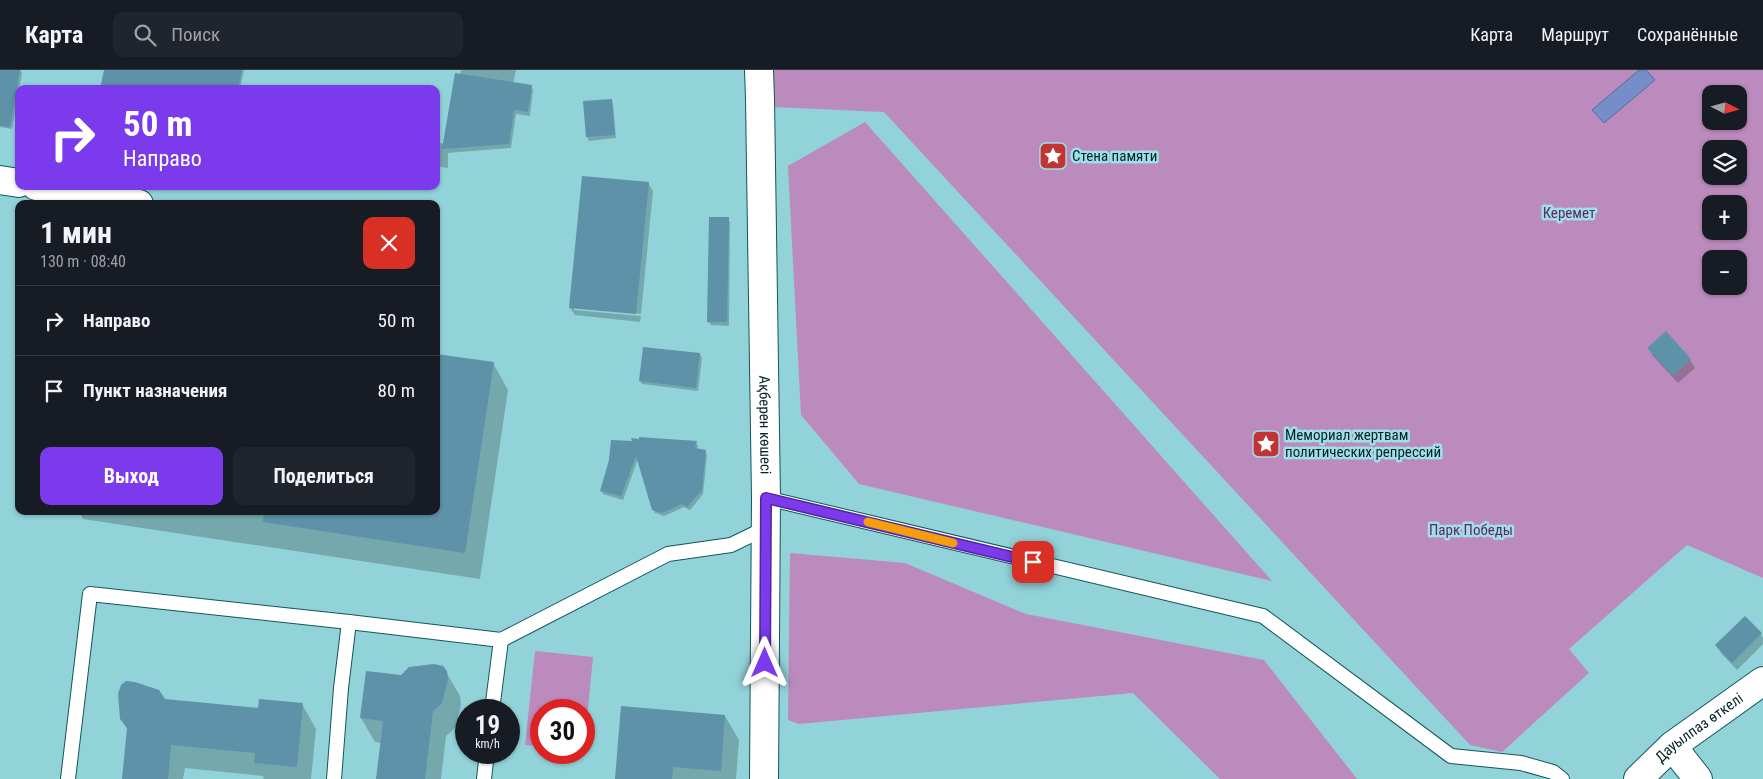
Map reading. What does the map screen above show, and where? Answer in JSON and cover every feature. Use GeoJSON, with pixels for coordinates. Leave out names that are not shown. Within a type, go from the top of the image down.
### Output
{"type":"FeatureCollection","features":[{"type":"Feature","properties":{"kind":"street","name":"Ақберен көшесі"},"geometry":{"type":"LineString","coordinates":[[758,70],[766,498],[764,779]]}},
{"type":"Feature","properties":{"kind":"street"},"geometry":{"type":"LineString","coordinates":[[0,180],[15,182]]}},
{"type":"Feature","properties":{"kind":"street"},"geometry":{"type":"LineString","coordinates":[[59,190],[116,200]]}},
{"type":"Feature","properties":{"kind":"street","name":"Дауылпаз өткелі"},"geometry":{"type":"LineString","coordinates":[[1638,779],[1672,746],[1763,681]]}},
{"type":"Feature","properties":{"kind":"street"},"geometry":{"type":"LineString","coordinates":[[1672,746],[1698,779]]}},
{"type":"Feature","properties":{"kind":"lane"},"geometry":{"type":"LineString","coordinates":[[766,498],[1262,616],[1451,756],[1521,762],[1553,772],[1562,779]]}},
{"type":"Feature","properties":{"kind":"lane"},"geometry":{"type":"LineString","coordinates":[[68,779],[90,594],[500,640],[668,554],[731,545],[766,528]]}},
{"type":"Feature","properties":{"kind":"lane"},"geometry":{"type":"LineString","coordinates":[[334,779],[341,688],[349,622]]}},
{"type":"Feature","properties":{"kind":"lane"},"geometry":{"type":"LineString","coordinates":[[493,699],[500,640]]}},
{"type":"Feature","properties":{"kind":"lane"},"geometry":{"type":"LineString","coordinates":[[484,779],[486,764]]}},
{"type":"Feature","properties":{"kind":"green space","name":"Парк Победы"},"geometry":{"type":"Polygon","coordinates":[[[771,70],[1763,70],[1763,578],[1687,545],[1569,649],[1589,673],[1502,752],[1470,745],[884,112],[774,107],[771,70]]]}},
{"type":"Feature","properties":{"kind":"green space"},"geometry":{"type":"Polygon","coordinates":[[[865,122],[1272,581],[859,484],[801,415],[788,166],[865,122]]]}},
{"type":"Feature","properties":{"kind":"green space"},"geometry":{"type":"Polygon","coordinates":[[[790,553],[905,563],[1026,614],[1264,660],[1357,779],[1220,779],[1133,693],[799,724],[788,720],[790,553]]]}},
{"type":"Feature","properties":{"kind":"green space"},"geometry":{"type":"Polygon","coordinates":[[[535,651],[593,657],[589,699],[530,699],[530,745],[525,745],[535,651]]]}},
{"type":"Feature","properties":{"kind":"water"},"geometry":{"type":"Polygon","coordinates":[[[1639,70],[1646,70],[1655,80],[1604,123],[1592,110],[1639,70]]]}},
{"type":"Feature","properties":{"kind":"building"},"geometry":{"type":"Polygon","coordinates":[[[0,70],[20,70],[17,85],[15,85],[15,98],[10,127],[0,126],[0,70]]]}},
{"type":"Feature","properties":{"kind":"building"},"geometry":{"type":"Polygon","coordinates":[[[104,70],[242,70],[239,85],[101,85],[104,70]]]}},
{"type":"Feature","properties":{"kind":"building"},"geometry":{"type":"Polygon","coordinates":[[[455,73],[532,85],[528,112],[514,110],[509,144],[442,149],[455,73]]]}},
{"type":"Feature","properties":{"kind":"building"},"geometry":{"type":"Polygon","coordinates":[[[612,99],[615,135],[586,137],[583,101],[612,99]]]}},
{"type":"Feature","properties":{"kind":"building"},"geometry":{"type":"Polygon","coordinates":[[[582,176],[649,182],[636,314],[569,308],[582,176]]]}},
{"type":"Feature","properties":{"kind":"building"},"geometry":{"type":"Polygon","coordinates":[[[709,217],[729,217],[727,322],[707,322],[709,217]]]}},
{"type":"Feature","properties":{"kind":"building"},"geometry":{"type":"Polygon","coordinates":[[[1666,331],[1691,359],[1673,376],[1647,348],[1666,331]]]}},
{"type":"Feature","properties":{"kind":"building"},"geometry":{"type":"Polygon","coordinates":[[[643,347],[700,353],[696,388],[639,381],[643,347]]]}},
{"type":"Feature","properties":{"kind":"building"},"geometry":{"type":"Polygon","coordinates":[[[440,355],[494,362],[465,553],[263,522],[264,515],[440,515],[440,355]]]}},
{"type":"Feature","properties":{"kind":"building"},"geometry":{"type":"Polygon","coordinates":[[[639,437],[697,441],[695,448],[706,450],[702,490],[687,507],[682,504],[662,513],[652,510],[636,456],[621,496],[600,491],[609,460],[611,440],[632,441],[631,438],[639,439],[639,437]]]}},
{"type":"Feature","properties":{"kind":"building"},"geometry":{"type":"Polygon","coordinates":[[[1745,616],[1762,633],[1732,663],[1715,645],[1745,616]]]}},
{"type":"Feature","properties":{"kind":"building"},"geometry":{"type":"Polygon","coordinates":[[[434,664],[443,666],[447,671],[448,680],[442,703],[433,711],[425,779],[376,779],[383,721],[360,718],[366,671],[401,675],[409,667],[434,664]]]}},
{"type":"Feature","properties":{"kind":"building"},"geometry":{"type":"Polygon","coordinates":[[[126,681],[159,690],[165,699],[258,708],[259,699],[303,703],[297,767],[254,763],[255,753],[171,745],[168,779],[122,779],[127,728],[120,719],[118,694],[121,685],[126,681]]]}},
{"type":"Feature","properties":{"kind":"building"},"geometry":{"type":"Polygon","coordinates":[[[621,706],[725,715],[721,771],[673,767],[672,779],[615,779],[621,706]]]}},
{"type":"Feature","properties":{"kind":"slow traffic"},"geometry":{"type":"LineString","coordinates":[[868,522],[953,543]]}},
{"type":"Feature","properties":{"kind":"place","name":"Стена памяти"},"geometry":{"type":"Point","coordinates":[1053,156]}},
{"type":"Feature","properties":{"kind":"place","name":"Мемориал жертвам политических репрессий"},"geometry":{"type":"Point","coordinates":[1266,444]}},
{"type":"Feature","properties":{"kind":"route"},"geometry":{"type":"LineString","coordinates":[[765,663],[766,498],[1033,562]]}},
{"type":"Feature","properties":{"kind":"park label","name":"Керемет"},"geometry":{"type":"Point","coordinates":[1569,213]}}]}
